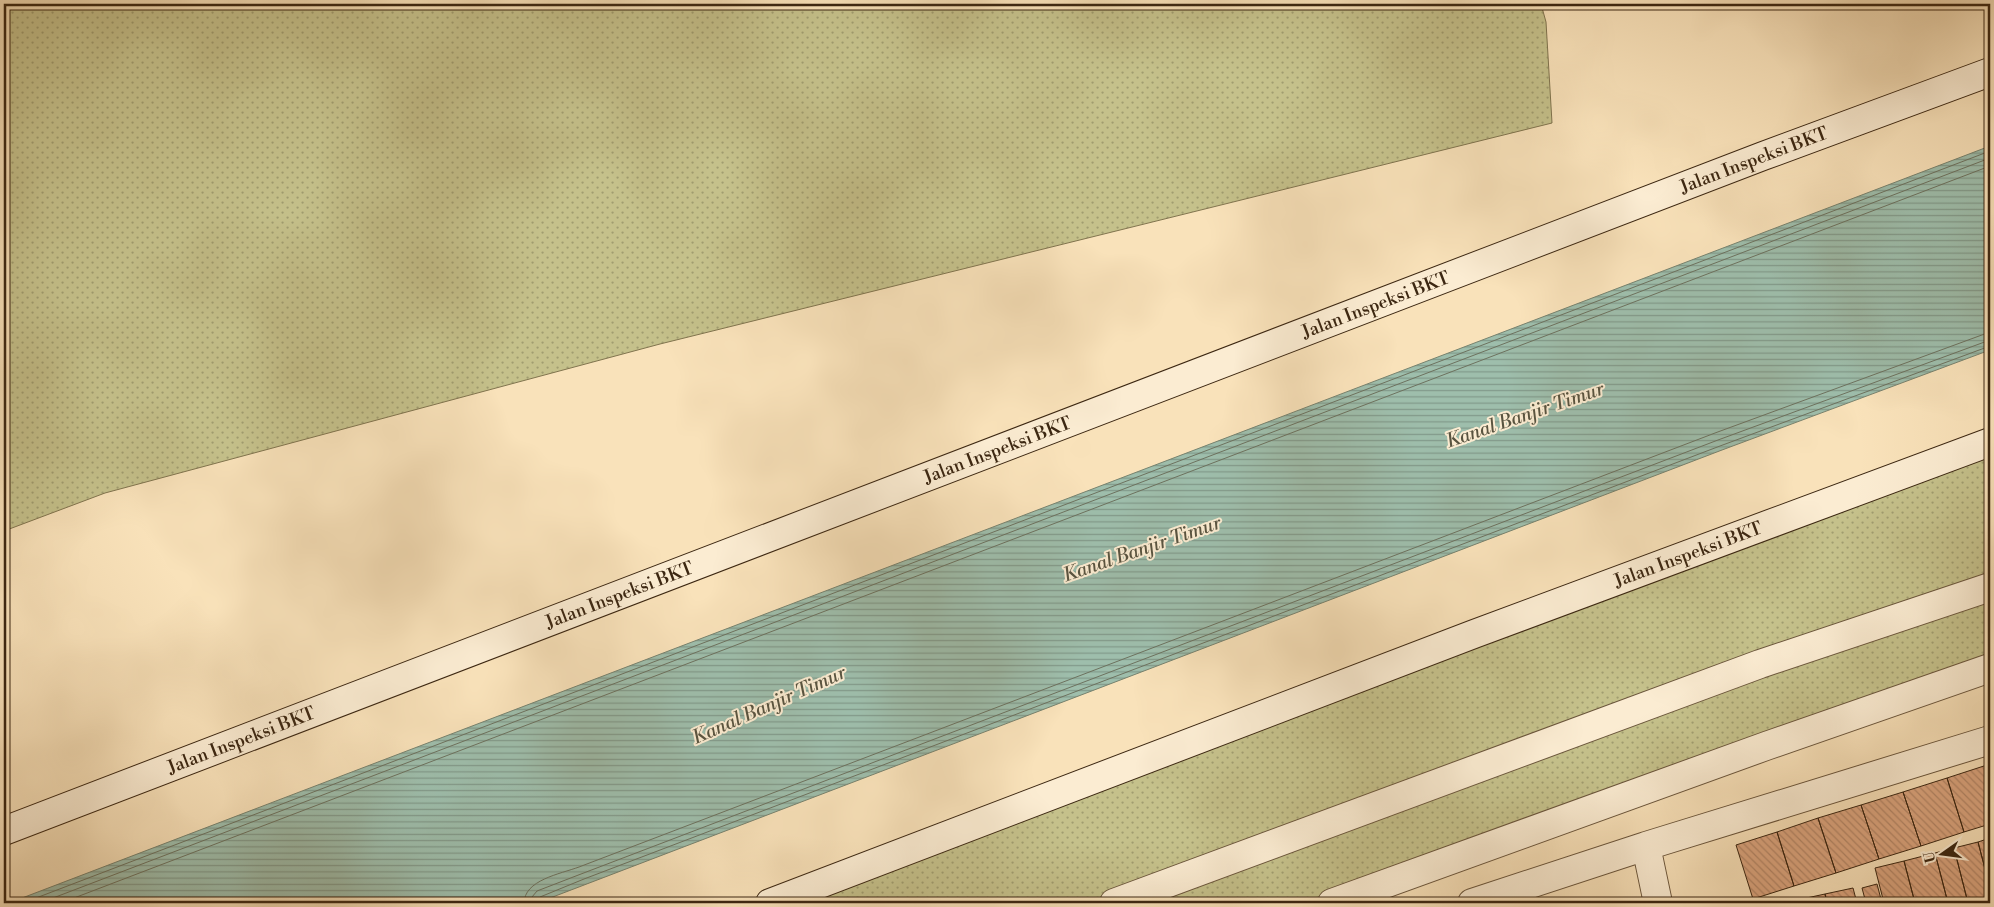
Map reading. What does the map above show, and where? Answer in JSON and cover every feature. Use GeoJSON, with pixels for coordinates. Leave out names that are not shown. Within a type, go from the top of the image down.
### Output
{"type":"FeatureCollection","features":[{"type":"Feature","properties":{"kind":"street","name":"Jalan Inspeksi BKT"},"geometry":{"type":"LineString","coordinates":[[4,831],[1753,159],[1990,72]]}},
{"type":"Feature","properties":{"kind":"street","name":"Jalan Inspeksi BKT"},"geometry":{"type":"LineString","coordinates":[[770,903],[1474,634],[1990,442]]}},
{"type":"Feature","properties":{"kind":"street"},"geometry":{"type":"LineString","coordinates":[[1114,903],[1760,664],[1990,587]]}},
{"type":"Feature","properties":{"kind":"street"},"geometry":{"type":"LineString","coordinates":[[1332,903],[1766,746],[1990,668]]}},
{"type":"Feature","properties":{"kind":"street"},"geometry":{"type":"LineString","coordinates":[[1472,903],[1646,846],[1990,740]]}},
{"type":"Feature","properties":{"kind":"street"},"geometry":{"type":"LineString","coordinates":[[1646,846],[1658,903]]}},
{"type":"Feature","properties":{"kind":"shaded area"},"geometry":{"type":"Polygon","coordinates":[[[4,4],[1541,4],[1546,22],[1552,123],[660,344],[105,493],[4,531],[4,4]]]}},
{"type":"Feature","properties":{"kind":"shaded area"},"geometry":{"type":"Polygon","coordinates":[[[1990,443],[1990,670],[1334,903],[774,903],[1990,443]]]}},
{"type":"Feature","properties":{"kind":"water","name":"Kanal Banjir Timur"},"geometry":{"type":"Polygon","coordinates":[[[1990,146],[1990,350],[1722,450],[537,903],[9,903],[1990,146]]]}},
{"type":"Feature","properties":{"kind":"building"},"geometry":{"type":"Polygon","coordinates":[[[1990,764],[1990,824],[1964,832],[1947,778],[1990,764]]]}},
{"type":"Feature","properties":{"kind":"building"},"geometry":{"type":"Polygon","coordinates":[[[1947,778],[1964,832],[1921,846],[1903,792],[1947,778]]]}},
{"type":"Feature","properties":{"kind":"building"},"geometry":{"type":"Polygon","coordinates":[[[1903,792],[1921,846],[1879,859],[1861,805],[1903,792]]]}},
{"type":"Feature","properties":{"kind":"building"},"geometry":{"type":"Polygon","coordinates":[[[1861,805],[1879,859],[1836,873],[1818,818],[1861,805]]]}},
{"type":"Feature","properties":{"kind":"building"},"geometry":{"type":"Polygon","coordinates":[[[1818,818],[1836,873],[1794,886],[1777,832],[1818,818]]]}},
{"type":"Feature","properties":{"kind":"building"},"geometry":{"type":"Polygon","coordinates":[[[1777,832],[1794,886],[1753,899],[1736,845],[1777,832]]]}},
{"type":"Feature","properties":{"kind":"building"},"geometry":{"type":"Polygon","coordinates":[[[1990,838],[1990,888],[1978,842],[1990,838]]]}},
{"type":"Feature","properties":{"kind":"building"},"geometry":{"type":"Polygon","coordinates":[[[1978,842],[1990,888],[1990,899],[1979,903],[1968,903],[1954,848],[1978,842]]]}},
{"type":"Feature","properties":{"kind":"building"},"geometry":{"type":"Polygon","coordinates":[[[1954,848],[1968,903],[1948,903],[1935,853],[1954,848]]]}},
{"type":"Feature","properties":{"kind":"building"},"geometry":{"type":"Polygon","coordinates":[[[1935,853],[1948,903],[1915,903],[1904,861],[1935,853]]]}},
{"type":"Feature","properties":{"kind":"building"},"geometry":{"type":"Polygon","coordinates":[[[1904,861],[1915,903],[1884,903],[1875,868],[1904,861]]]}},
{"type":"Feature","properties":{"kind":"building"},"geometry":{"type":"Polygon","coordinates":[[[1877,884],[1882,903],[1866,903],[1862,888],[1877,884]]]}},
{"type":"Feature","properties":{"kind":"building"},"geometry":{"type":"Polygon","coordinates":[[[1853,888],[1857,903],[1827,903],[1825,894],[1853,888]]]}},
{"type":"Feature","properties":{"kind":"building"},"geometry":{"type":"Polygon","coordinates":[[[1825,894],[1827,903],[1803,903],[1802,899],[1825,894]]]}}]}
